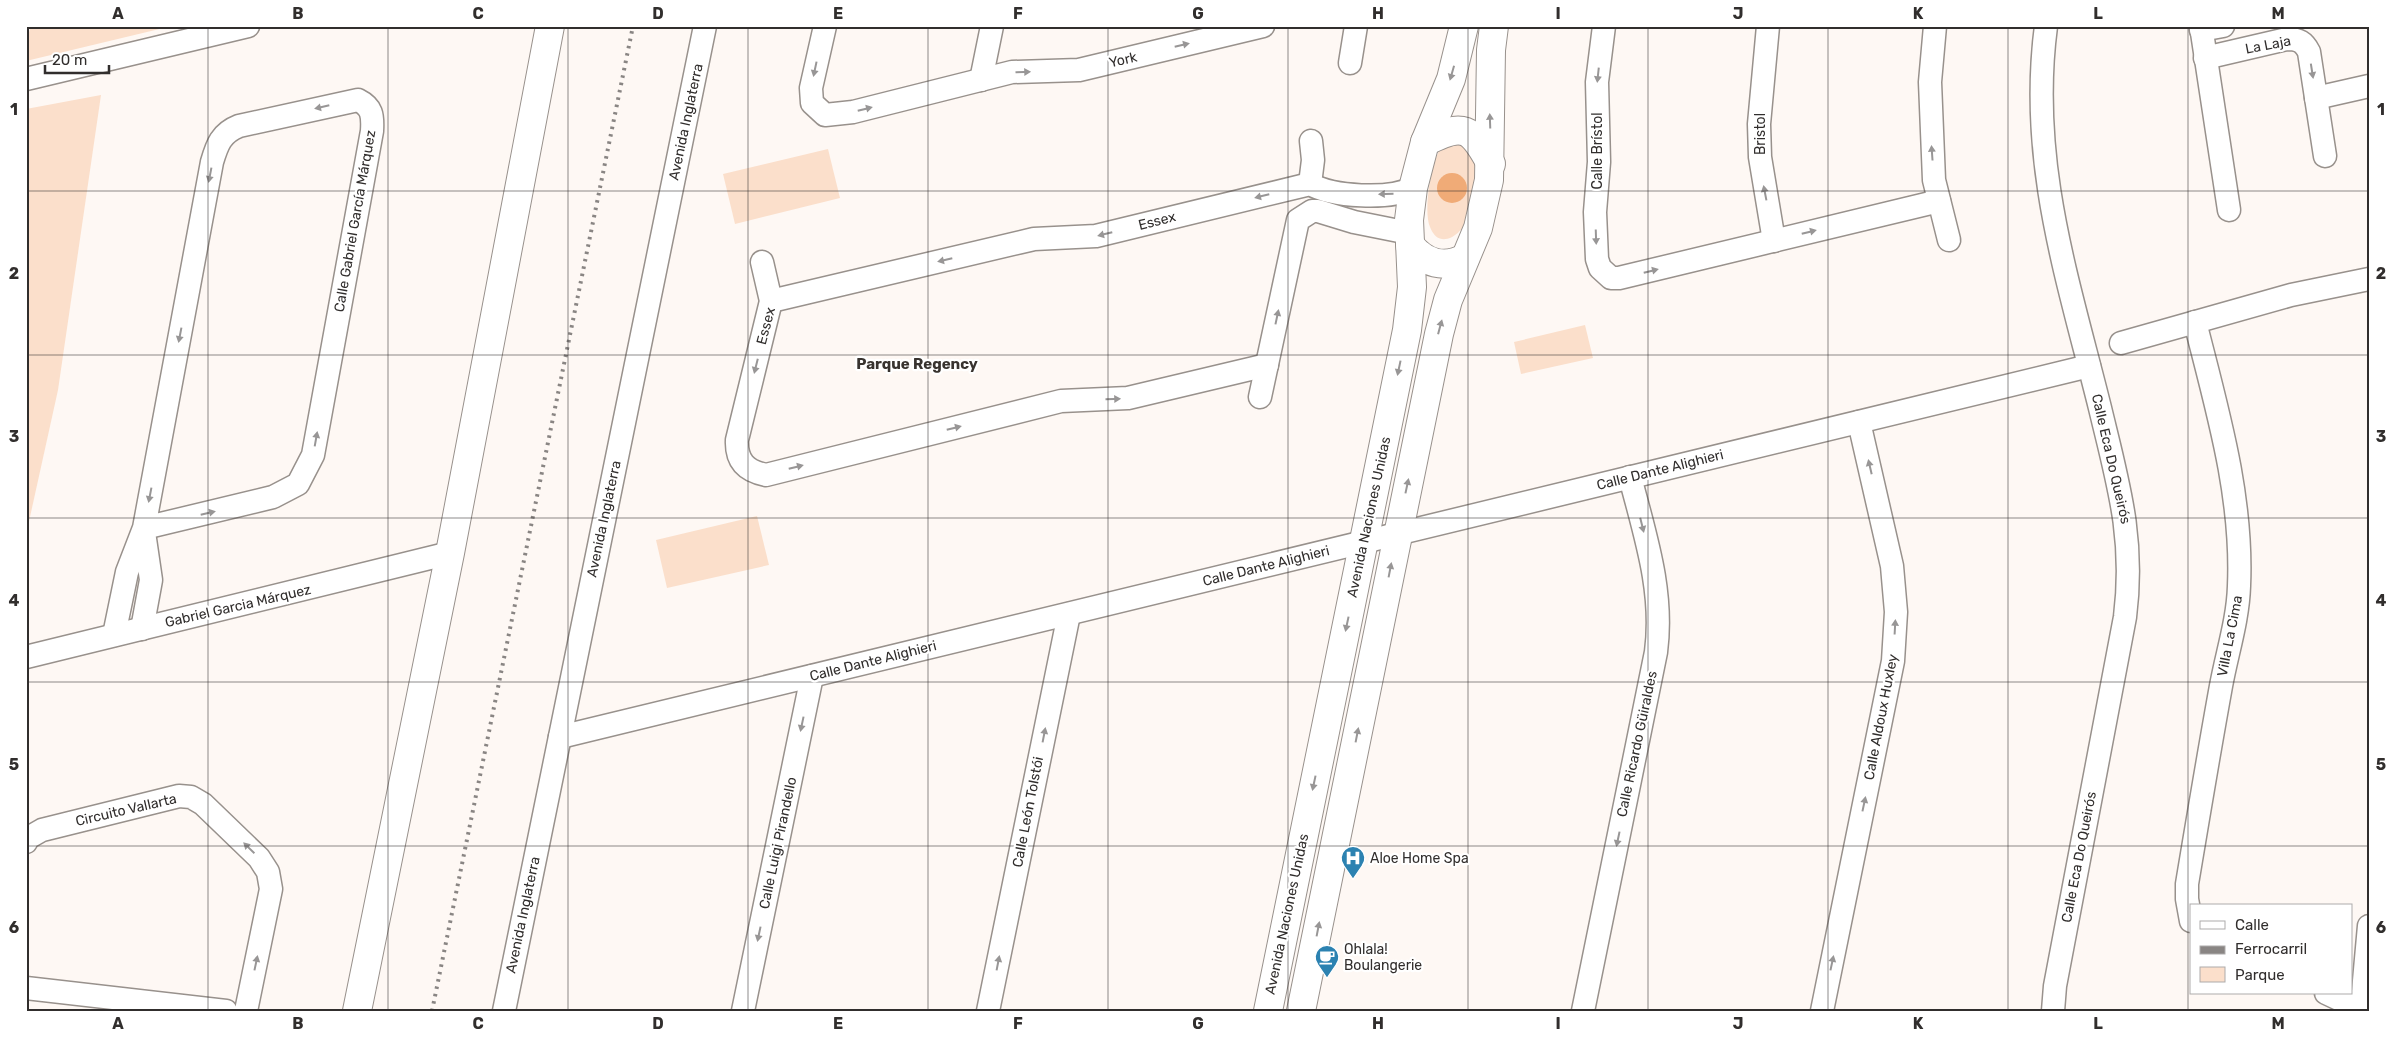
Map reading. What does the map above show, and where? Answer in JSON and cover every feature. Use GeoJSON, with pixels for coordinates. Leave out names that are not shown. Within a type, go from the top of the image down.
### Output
{"type":"FeatureCollection","features":[{"type":"Feature","properties":{"kind":"street"},"geometry":{"type":"LineString","coordinates":[[357,1011],[450,553],[550,26]]}},
{"type":"Feature","properties":{"kind":"street","name":"Avenida Inglaterra"},"geometry":{"type":"LineString","coordinates":[[504,1011],[705,26]]}},
{"type":"Feature","properties":{"kind":"street","name":"York"},"geometry":{"type":"LineString","coordinates":[[825,26],[811,88],[812,103],[825,115],[853,112],[1012,72],[1079,70],[1263,26]]}},
{"type":"Feature","properties":{"kind":"street"},"geometry":{"type":"LineString","coordinates":[[981,80],[992,26]]}},
{"type":"Feature","properties":{"kind":"street"},"geometry":{"type":"LineString","coordinates":[[1350,63],[1356,26]]}},
{"type":"Feature","properties":{"kind":"street","name":"Avenida Naciones Unidas"},"geometry":{"type":"LineString","coordinates":[[1268,1011],[1407,330],[1412,288],[1410,239],[1413,188],[1426,142],[1451,79],[1464,26]]}},
{"type":"Feature","properties":{"kind":"street"},"geometry":{"type":"LineString","coordinates":[[1301,1011],[1438,334],[1448,300],[1478,228],[1491,164],[1491,50],[1494,26]]}},
{"type":"Feature","properties":{"kind":"street","name":"Calle Brístol"},"geometry":{"type":"LineString","coordinates":[[1604,26],[1598,82],[1599,162],[1595,212],[1597,259],[1600,268],[1611,278],[1619,278],[1774,241]]}},
{"type":"Feature","properties":{"kind":"street","name":"Bristol"},"geometry":{"type":"LineString","coordinates":[[1768,26],[1759,124],[1760,156],[1774,241]]}},
{"type":"Feature","properties":{"kind":"street"},"geometry":{"type":"LineString","coordinates":[[1935,26],[1930,82],[1934,180],[1949,240]]}},
{"type":"Feature","properties":{"kind":"street","name":"Calle Eca Do Queirós"},"geometry":{"type":"LineString","coordinates":[[2046,26],[2040,105],[2045,172],[2053,219],[2125,515],[2129,555],[2127,598],[2057,976],[2053,1011]]}},
{"type":"Feature","properties":{"kind":"street"},"geometry":{"type":"LineString","coordinates":[[26,79],[239,27]]}},
{"type":"Feature","properties":{"kind":"street"},"geometry":{"type":"LineString","coordinates":[[2208,27],[2205,58],[2229,210]]}},
{"type":"Feature","properties":{"kind":"street","name":"La Laja"},"geometry":{"type":"LineString","coordinates":[[2205,58],[2287,39],[2296,39],[2305,44],[2309,52],[2325,156]]}},
{"type":"Feature","properties":{"kind":"street"},"geometry":{"type":"LineString","coordinates":[[2316,98],[2369,86]]}},
{"type":"Feature","properties":{"kind":"street","name":"Calle Gabriel García Márquez"},"geometry":{"type":"LineString","coordinates":[[114,636],[127,572],[144,528],[212,162],[218,143],[228,131],[239,126],[358,100],[368,105],[373,117],[372,131],[313,455],[298,484],[273,497],[144,528]]}},
{"type":"Feature","properties":{"kind":"street"},"geometry":{"type":"LineString","coordinates":[[1426,142],[1448,131],[1460,129],[1471,133],[1480,144],[1491,164]]}},
{"type":"Feature","properties":{"kind":"street"},"geometry":{"type":"LineString","coordinates":[[1311,141],[1313,160],[1310,184],[1326,192],[1358,194],[1402,193],[1413,188]]}},
{"type":"Feature","properties":{"kind":"street","name":"Essex"},"geometry":{"type":"LineString","coordinates":[[1267,365],[1128,398],[1061,401],[766,475],[749,470],[741,462],[737,451],[737,440],[771,301],[1034,239],[1096,236],[1310,184]]}},
{"type":"Feature","properties":{"kind":"street"},"geometry":{"type":"LineString","coordinates":[[1774,241],[1939,201]]}},
{"type":"Feature","properties":{"kind":"street"},"geometry":{"type":"LineString","coordinates":[[1260,397],[1298,220],[1303,215],[1312,210],[1318,211],[1410,239],[1422,257],[1432,263],[1444,265],[1455,263],[1465,258]]}},
{"type":"Feature","properties":{"kind":"street"},"geometry":{"type":"LineString","coordinates":[[762,262],[771,301]]}},
{"type":"Feature","properties":{"kind":"street"},"geometry":{"type":"LineString","coordinates":[[2121,343],[2291,295],[2369,279]]}},
{"type":"Feature","properties":{"kind":"street","name":"Villa La Cima"},"geometry":{"type":"LineString","coordinates":[[2190,917],[2186,899],[2187,884],[2208,754],[2236,620],[2240,588],[2240,553],[2232,475],[2195,322]]}},
{"type":"Feature","properties":{"kind":"street","name":"Calle Dante Alighieri"},"geometry":{"type":"LineString","coordinates":[[560,737],[2089,366]]}},
{"type":"Feature","properties":{"kind":"street","name":"Calle Aldoux Huxley"},"geometry":{"type":"LineString","coordinates":[[1822,1011],[1893,661],[1896,612],[1892,566],[1859,422]]}},
{"type":"Feature","properties":{"kind":"street","name":"Calle Ricardo Güiraldes"},"geometry":{"type":"LineString","coordinates":[[1583,1011],[1656,652],[1659,626],[1655,575],[1630,477]]}},
{"type":"Feature","properties":{"kind":"street","name":"Calle Gabriel García Márquez"},"geometry":{"type":"LineString","coordinates":[[142,628],[151,580],[144,528]]}},
{"type":"Feature","properties":{"kind":"street","name":"Gabriel Garcia Márquez"},"geometry":{"type":"LineString","coordinates":[[26,657],[450,553]]}},
{"type":"Feature","properties":{"kind":"street","name":"Calle León Tolstói"},"geometry":{"type":"LineString","coordinates":[[988,1011],[1069,614]]}},
{"type":"Feature","properties":{"kind":"street","name":"Calle Luigi Pirandello"},"geometry":{"type":"LineString","coordinates":[[743,1011],[812,676]]}},
{"type":"Feature","properties":{"kind":"street","name":"Circuito Vallarta"},"geometry":{"type":"LineString","coordinates":[[26,842],[28,838],[42,830],[179,796],[191,796],[203,804],[259,858],[268,872],[271,889],[246,1011]]}},
{"type":"Feature","properties":{"kind":"street"},"geometry":{"type":"LineString","coordinates":[[2328,994],[2343,1001],[2366,1003],[2369,926]]}},
{"type":"Feature","properties":{"kind":"street"},"geometry":{"type":"LineString","coordinates":[[26,988],[226,1011]]}},
{"type":"Feature","properties":{"kind":"green space"},"geometry":{"type":"Polygon","coordinates":[[[31,26],[172,26],[26,61],[26,42],[31,26]]]}},
{"type":"Feature","properties":{"kind":"green space"},"geometry":{"type":"Polygon","coordinates":[[[101,95],[58,390],[26,535],[26,109],[101,95]]]}},
{"type":"Feature","properties":{"kind":"green space"},"geometry":{"type":"Polygon","coordinates":[[[1459,135],[1480,166],[1468,218],[1456,235],[1444,239],[1434,234],[1430,227],[1427,209],[1429,185],[1439,152],[1444,144],[1459,135]]]}},
{"type":"Feature","properties":{"kind":"green space"},"geometry":{"type":"Polygon","coordinates":[[[828,149],[840,198],[735,224],[723,174],[828,149]]]}},
{"type":"Feature","properties":{"kind":"green space"},"geometry":{"type":"Polygon","coordinates":[[[1585,325],[1593,358],[1521,374],[1514,342],[1585,325]]]}},
{"type":"Feature","properties":{"kind":"green space"},"geometry":{"type":"Polygon","coordinates":[[[757,516],[769,565],[667,588],[656,540],[757,516]]]}},
{"type":"Feature","properties":{"kind":"shaded area"},"geometry":{"type":"Polygon","coordinates":[[[1452,173],[1463,177],[1467,188],[1463,199],[1452,203],[1441,199],[1437,188],[1441,177],[1452,173]]]}},
{"type":"Feature","properties":{"kind":"railway"},"geometry":{"type":"LineString","coordinates":[[432,1011],[633,26]]}},
{"type":"Feature","properties":{"kind":"place","name":"Aloe Home Spa"},"geometry":{"type":"Point","coordinates":[1353,879]}},
{"type":"Feature","properties":{"kind":"place","name":"Ohlala! Boulangerie"},"geometry":{"type":"Point","coordinates":[1327,978]}},
{"type":"Feature","properties":{"kind":"district","name":"Parque Regency"},"geometry":{"type":"Point","coordinates":[917,364]}}]}
